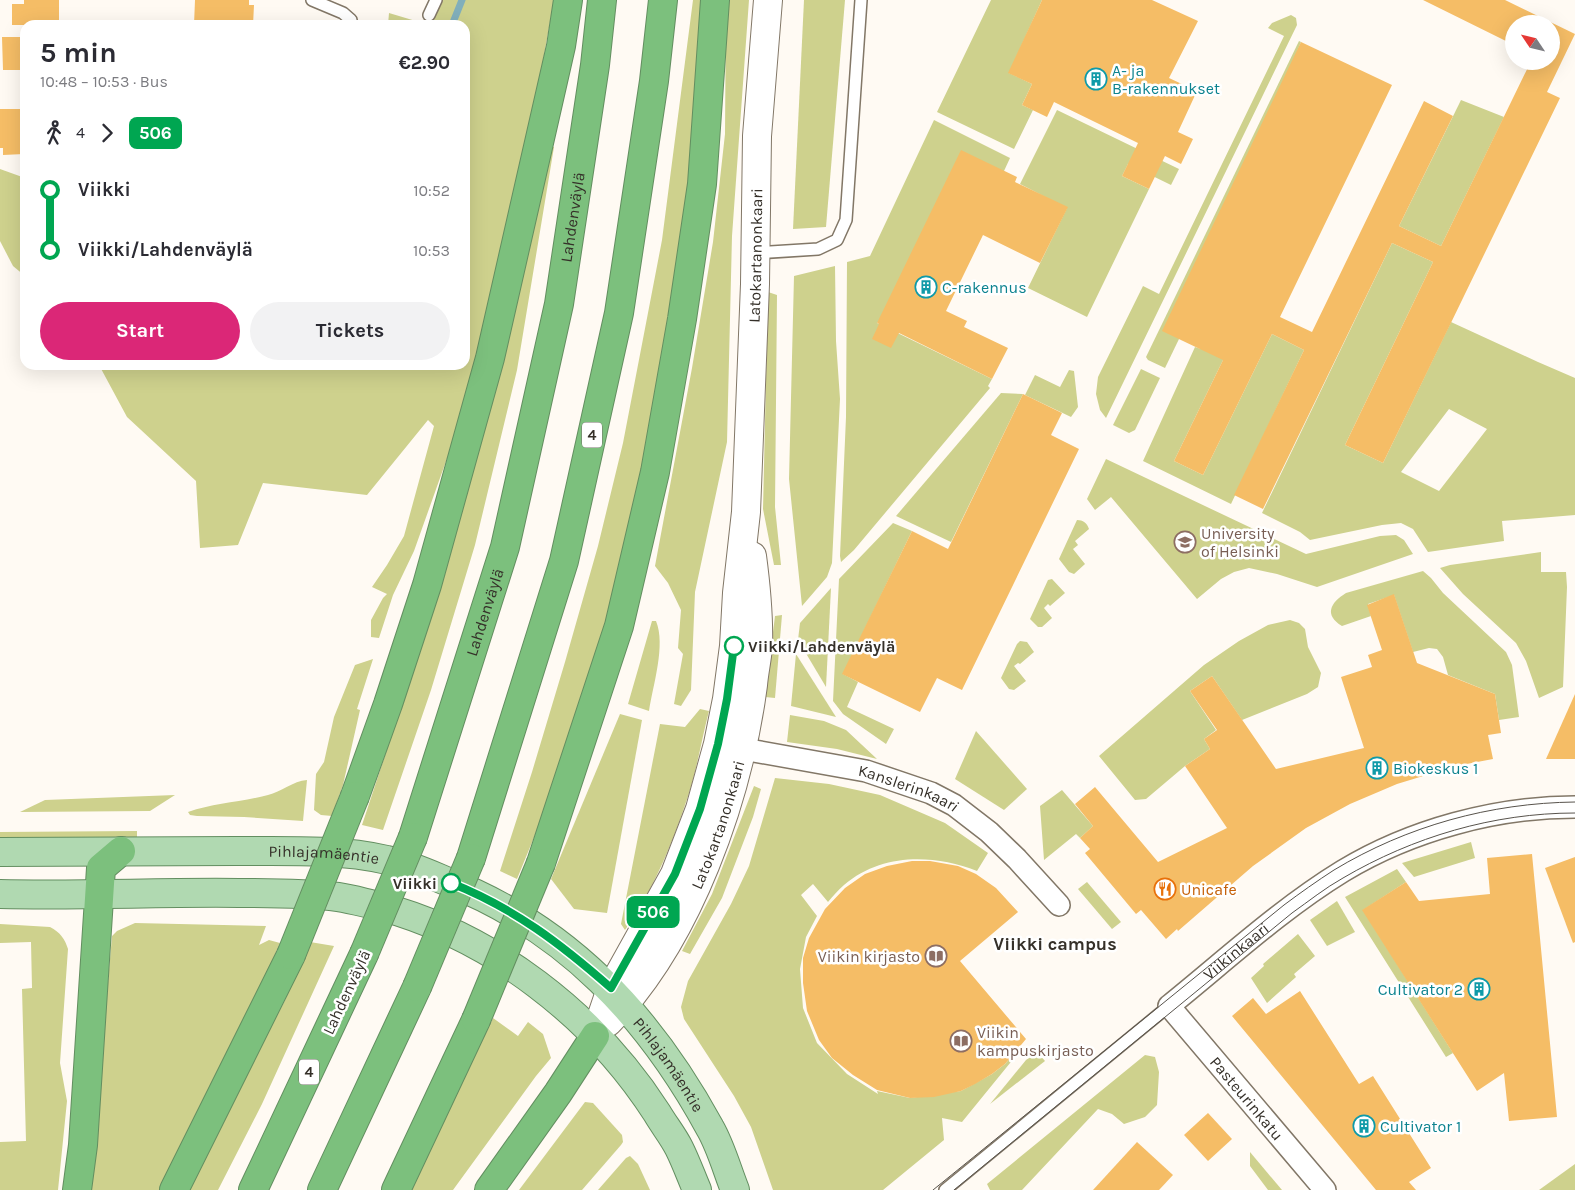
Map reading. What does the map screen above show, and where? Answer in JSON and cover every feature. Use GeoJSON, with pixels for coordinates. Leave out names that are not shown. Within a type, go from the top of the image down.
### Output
{"type":"FeatureCollection","features":[{"type":"Feature","properties":{"kind":"highway"},"geometry":{"type":"LineString","coordinates":[[174,1190],[291,955],[355,796],[388,704],[427,585],[490,358],[562,46],[568,0]]}},
{"type":"Feature","properties":{"kind":"highway","name":"Lahdenväylä"},"geometry":{"type":"LineString","coordinates":[[253,1190],[364,954],[413,837],[505,547],[559,304],[595,65],[602,0]]}},
{"type":"Feature","properties":{"kind":"highway","name":"4"},"geometry":{"type":"LineString","coordinates":[[322,1190],[417,987],[471,858],[564,561],[619,313],[654,81],[663,0]]}},
{"type":"Feature","properties":{"kind":"highway"},"geometry":{"type":"LineString","coordinates":[[396,1190],[476,1020],[541,863],[619,626],[655,472],[682,319],[702,184],[715,0]]}},
{"type":"Feature","properties":{"kind":"highway"},"geometry":{"type":"LineString","coordinates":[[77,1190],[83,1145],[101,868],[121,851]]}},
{"type":"Feature","properties":{"kind":"highway"},"geometry":{"type":"LineString","coordinates":[[489,1190],[558,1093],[595,1036]]}},
{"type":"Feature","properties":{"kind":"main road","name":"Pihlajamäentie"},"geometry":{"type":"LineString","coordinates":[[0,852],[308,851],[389,860],[489,898],[530,923],[583,963],[618,996],[669,1059],[712,1130],[735,1190]]}},
{"type":"Feature","properties":{"kind":"main road"},"geometry":{"type":"LineString","coordinates":[[0,894],[291,893],[354,900],[404,913],[447,929],[471,941],[512,967],[557,1001],[595,1036],[640,1087],[678,1147],[697,1190]]}},
{"type":"Feature","properties":{"kind":"street","name":"Latokartanonkaari"},"geometry":{"type":"LineString","coordinates":[[595,1036],[618,996],[654,966],[694,890],[719,827],[730,746],[758,647],[756,591],[746,512],[756,253],[757,136],[768,0]]}},
{"type":"Feature","properties":{"kind":"street","name":"Kanslerinkaari"},"geometry":{"type":"LineString","coordinates":[[730,746],[866,771],[931,793],[954,805],[989,832],[1011,853],[1058,905]]}},
{"type":"Feature","properties":{"kind":"street","name":"Viikinkaari"},"geometry":{"type":"LineString","coordinates":[[1170,1006],[1289,908],[1344,871],[1374,855],[1406,840],[1472,820],[1537,808],[1575,807]]}},
{"type":"Feature","properties":{"kind":"street","name":"Pasteurinkatu"},"geometry":{"type":"LineString","coordinates":[[1170,1006],[1325,1190]]}},
{"type":"Feature","properties":{"kind":"lane"},"geometry":{"type":"LineString","coordinates":[[312,0],[343,13],[351,20]]}},
{"type":"Feature","properties":{"kind":"lane"},"geometry":{"type":"LineString","coordinates":[[429,15],[436,0]]}},
{"type":"Feature","properties":{"kind":"lane"},"geometry":{"type":"LineString","coordinates":[[756,253],[818,249],[837,240],[846,220],[861,0]]}},
{"type":"Feature","properties":{"kind":"lane","name":"Viikinkaari"},"geometry":{"type":"LineString","coordinates":[[945,1190],[1170,1006]]}},
{"type":"Feature","properties":{"kind":"green space"},"geometry":{"type":"Polygon","coordinates":[[[442,0],[554,0],[531,127],[496,286],[455,436],[414,551],[393,595],[379,638],[371,637],[371,620],[387,594],[372,587],[404,536],[434,426],[428,420],[367,495],[263,483],[238,545],[200,548],[196,481],[127,417],[102,370],[470,370],[470,20],[433,20],[442,0]]]}},
{"type":"Feature","properties":{"kind":"green space"},"geometry":{"type":"Polygon","coordinates":[[[693,0],[706,0],[678,307],[617,588],[548,803],[517,879],[500,871],[565,662],[598,546],[623,443],[662,240],[693,0]]]}},
{"type":"Feature","properties":{"kind":"green space"},"geometry":{"type":"Polygon","coordinates":[[[726,0],[749,0],[732,236],[727,442],[695,592],[691,690],[681,706],[674,704],[683,654],[678,648],[681,610],[668,583],[655,566],[692,368],[713,242],[725,134],[726,0]]]}},
{"type":"Feature","properties":{"kind":"green space"},"geometry":{"type":"Polygon","coordinates":[[[804,0],[845,0],[826,227],[793,229],[804,0]]]}},
{"type":"Feature","properties":{"kind":"green space"},"geometry":{"type":"Polygon","coordinates":[[[991,0],[1042,0],[1009,73],[1032,84],[1022,105],[1033,110],[1014,149],[937,112],[991,0]]]}},
{"type":"Feature","properties":{"kind":"green space"},"geometry":{"type":"Polygon","coordinates":[[[389,13],[412,20],[388,20],[389,13]]]}},
{"type":"Feature","properties":{"kind":"green space"},"geometry":{"type":"Polygon","coordinates":[[[1291,15],[1296,18],[1297,25],[1106,418],[1100,410],[1096,394],[1098,377],[1143,286],[1159,294],[1284,36],[1268,28],[1272,23],[1291,15]]]}},
{"type":"Feature","properties":{"kind":"green space"},"geometry":{"type":"Polygon","coordinates":[[[1299,41],[1301,42],[1179,339],[1165,368],[1148,360],[1146,357],[1299,41]]]}},
{"type":"Feature","properties":{"kind":"green space"},"geometry":{"type":"Polygon","coordinates":[[[1461,100],[1504,117],[1441,246],[1399,226],[1461,100]]]}},
{"type":"Feature","properties":{"kind":"green space"},"geometry":{"type":"Polygon","coordinates":[[[1057,110],[1179,169],[1171,185],[1128,164],[1122,176],[1149,189],[1087,317],[1028,288],[1067,208],[1020,184],[1057,110]]]}},
{"type":"Feature","properties":{"kind":"green space"},"geometry":{"type":"Polygon","coordinates":[[[934,120],[1010,158],[1004,171],[877,323],[992,379],[988,386],[990,388],[854,550],[841,562],[846,417],[847,262],[870,256],[934,120]]]}},
{"type":"Feature","properties":{"kind":"green space"},"geometry":{"type":"Polygon","coordinates":[[[551,146],[554,147],[517,370],[475,545],[431,690],[383,830],[362,825],[445,574],[551,146]]]}},
{"type":"Feature","properties":{"kind":"green space"},"geometry":{"type":"Polygon","coordinates":[[[0,169],[20,176],[20,272],[13,266],[0,241],[0,169]]]}},
{"type":"Feature","properties":{"kind":"green space"},"geometry":{"type":"Polygon","coordinates":[[[1392,243],[1433,262],[1345,445],[1383,463],[1451,322],[1575,378],[1575,515],[1502,521],[1504,541],[1428,552],[1413,529],[1401,523],[1382,525],[1310,540],[1300,532],[1262,513],[1392,243]],[[1449,409],[1401,472],[1439,491],[1487,429],[1449,409]]]}},
{"type":"Feature","properties":{"kind":"green space"},"geometry":{"type":"Polygon","coordinates":[[[835,266],[836,341],[840,399],[832,563],[827,577],[802,606],[789,479],[794,276],[835,266]]]}},
{"type":"Feature","properties":{"kind":"green space"},"geometry":{"type":"Polygon","coordinates":[[[768,292],[777,295],[775,507],[781,565],[774,565],[763,509],[768,292]]]}},
{"type":"Feature","properties":{"kind":"green space"},"geometry":{"type":"Polygon","coordinates":[[[1242,321],[1174,461],[1203,475],[1272,334],[1304,350],[1231,504],[1143,461],[1195,347],[1201,349],[1242,321]]]}},
{"type":"Feature","properties":{"kind":"green space"},"geometry":{"type":"Polygon","coordinates":[[[1141,369],[1160,378],[1135,430],[1129,433],[1113,425],[1141,369]]]}},
{"type":"Feature","properties":{"kind":"green space"},"geometry":{"type":"Polygon","coordinates":[[[1069,370],[1074,371],[1078,407],[1071,417],[1025,395],[1035,375],[1060,387],[1069,370]]]}},
{"type":"Feature","properties":{"kind":"green space"},"geometry":{"type":"Polygon","coordinates":[[[1001,393],[1023,394],[951,542],[896,516],[1001,393]]]}},
{"type":"Feature","properties":{"kind":"green space"},"geometry":{"type":"Polygon","coordinates":[[[1106,459],[1306,554],[1380,536],[1396,535],[1404,540],[1413,554],[1317,587],[1277,574],[1249,568],[1234,572],[1221,579],[1197,599],[1111,497],[1095,510],[1087,499],[1106,459]]]}},
{"type":"Feature","properties":{"kind":"green space"},"geometry":{"type":"Polygon","coordinates":[[[1077,520],[1084,522],[1089,529],[1075,541],[1078,545],[1073,549],[1085,564],[1074,574],[1069,572],[1059,559],[1077,520]]]}},
{"type":"Feature","properties":{"kind":"green space"},"geometry":{"type":"Polygon","coordinates":[[[893,523],[912,531],[843,674],[858,682],[847,707],[894,729],[886,744],[843,714],[833,701],[839,579],[893,523]]]}},
{"type":"Feature","properties":{"kind":"green space"},"geometry":{"type":"Polygon","coordinates":[[[1541,552],[1541,572],[1566,572],[1567,587],[1563,687],[1539,698],[1526,661],[1516,643],[1463,594],[1440,568],[1541,552]]]}},
{"type":"Feature","properties":{"kind":"green space"},"geometry":{"type":"Polygon","coordinates":[[[1423,571],[1443,593],[1506,652],[1512,665],[1519,717],[1499,720],[1495,694],[1448,675],[1443,657],[1437,649],[1429,648],[1413,652],[1394,595],[1368,604],[1371,616],[1342,626],[1333,618],[1331,609],[1333,605],[1346,593],[1423,571]]]}},
{"type":"Feature","properties":{"kind":"green space"},"geometry":{"type":"Polygon","coordinates":[[[1052,579],[1065,593],[1050,606],[1048,604],[1044,608],[1052,618],[1042,627],[1038,627],[1030,619],[1048,580],[1052,579]]]}},
{"type":"Feature","properties":{"kind":"green space"},"geometry":{"type":"Polygon","coordinates":[[[831,588],[826,687],[798,640],[800,623],[831,588]]]}},
{"type":"Feature","properties":{"kind":"green space"},"geometry":{"type":"Polygon","coordinates":[[[782,615],[775,698],[765,697],[775,616],[782,615]]]}},
{"type":"Feature","properties":{"kind":"green space"},"geometry":{"type":"Polygon","coordinates":[[[1290,620],[1299,623],[1305,629],[1308,647],[1321,673],[1318,687],[1307,694],[1242,720],[1212,676],[1190,691],[1216,730],[1204,739],[1210,749],[1185,766],[1146,799],[1135,800],[1099,756],[1204,665],[1239,641],[1268,625],[1290,620]]]}},
{"type":"Feature","properties":{"kind":"green space"},"geometry":{"type":"Polygon","coordinates":[[[652,621],[656,621],[660,642],[658,665],[649,711],[628,704],[652,621]]]}},
{"type":"Feature","properties":{"kind":"green space"},"geometry":{"type":"Polygon","coordinates":[[[1020,641],[1027,642],[1034,652],[1020,664],[1018,663],[1014,666],[1026,681],[1014,690],[1009,689],[1001,678],[1020,641]]]}},
{"type":"Feature","properties":{"kind":"green space"},"geometry":{"type":"Polygon","coordinates":[[[796,654],[836,717],[791,706],[796,654]]]}},
{"type":"Feature","properties":{"kind":"green space"},"geometry":{"type":"Polygon","coordinates":[[[373,659],[357,709],[360,710],[343,785],[332,816],[321,815],[314,810],[316,774],[324,762],[334,717],[355,665],[373,659]]]}},
{"type":"Feature","properties":{"kind":"green space"},"geometry":{"type":"Polygon","coordinates":[[[700,709],[709,711],[689,794],[659,870],[625,930],[621,924],[660,724],[685,727],[700,709]]]}},
{"type":"Feature","properties":{"kind":"green space"},"geometry":{"type":"Polygon","coordinates":[[[620,714],[642,720],[607,913],[574,909],[551,879],[620,714]]]}},
{"type":"Feature","properties":{"kind":"green space"},"geometry":{"type":"Polygon","coordinates":[[[790,715],[824,721],[846,730],[877,759],[837,749],[787,742],[790,715]]]}},
{"type":"Feature","properties":{"kind":"green space"},"geometry":{"type":"Polygon","coordinates":[[[976,731],[1027,789],[1004,810],[955,779],[976,731]]]}},
{"type":"Feature","properties":{"kind":"green space"},"geometry":{"type":"Polygon","coordinates":[[[775,778],[829,784],[880,795],[945,823],[988,853],[977,871],[960,865],[926,860],[891,862],[859,875],[842,887],[828,902],[813,884],[801,895],[817,916],[806,937],[800,969],[803,1008],[817,1043],[847,1074],[878,1094],[877,1091],[910,1098],[961,1091],[992,1074],[1005,1064],[1017,1050],[1019,1052],[962,1122],[942,1118],[944,1140],[883,1190],[773,1190],[751,1127],[734,1096],[684,1019],[681,1007],[688,981],[731,904],[749,866],[775,778]]]}},
{"type":"Feature","properties":{"kind":"green space"},"geometry":{"type":"Polygon","coordinates":[[[307,780],[303,821],[197,816],[190,815],[188,812],[268,795],[297,782],[307,780]]]}},
{"type":"Feature","properties":{"kind":"green space"},"geometry":{"type":"Polygon","coordinates":[[[754,786],[761,789],[753,817],[722,898],[690,954],[682,951],[712,894],[754,786]]]}},
{"type":"Feature","properties":{"kind":"green space"},"geometry":{"type":"Polygon","coordinates":[[[1062,790],[1093,826],[1080,838],[1076,834],[1044,860],[1040,806],[1062,790]]]}},
{"type":"Feature","properties":{"kind":"green space"},"geometry":{"type":"Polygon","coordinates":[[[175,795],[150,811],[20,812],[45,800],[175,795]]]}},
{"type":"Feature","properties":{"kind":"green space"},"geometry":{"type":"Polygon","coordinates":[[[137,831],[137,839],[0,841],[0,832],[137,831]]]}},
{"type":"Feature","properties":{"kind":"green space"},"geometry":{"type":"Polygon","coordinates":[[[1471,842],[1475,858],[1414,877],[1402,863],[1471,842]]]}},
{"type":"Feature","properties":{"kind":"green space"},"geometry":{"type":"Polygon","coordinates":[[[1397,869],[1406,882],[1363,910],[1453,1053],[1446,1057],[1345,897],[1397,869]]]}},
{"type":"Feature","properties":{"kind":"green space"},"geometry":{"type":"Polygon","coordinates":[[[1087,882],[1121,922],[1112,929],[1078,889],[1087,882]]]}},
{"type":"Feature","properties":{"kind":"green space"},"geometry":{"type":"Polygon","coordinates":[[[1337,901],[1355,932],[1327,946],[1310,920],[1337,901]]]}},
{"type":"Feature","properties":{"kind":"green space"},"geometry":{"type":"Polygon","coordinates":[[[135,923],[266,926],[259,945],[269,940],[280,943],[246,1020],[162,1190],[89,1190],[112,936],[117,931],[135,923]]]}},
{"type":"Feature","properties":{"kind":"green space"},"geometry":{"type":"Polygon","coordinates":[[[0,924],[50,927],[62,936],[68,949],[60,1063],[67,1101],[58,1190],[0,1190],[0,1142],[26,1141],[22,989],[32,988],[31,942],[0,943],[0,924]]]}},
{"type":"Feature","properties":{"kind":"green space"},"geometry":{"type":"Polygon","coordinates":[[[1298,934],[1315,956],[1294,974],[1296,977],[1267,1003],[1251,978],[1264,966],[1263,964],[1298,934]]]}},
{"type":"Feature","properties":{"kind":"green space"},"geometry":{"type":"Polygon","coordinates":[[[310,942],[334,946],[262,1104],[218,1190],[187,1190],[285,1000],[310,942]]]}},
{"type":"Feature","properties":{"kind":"green space"},"geometry":{"type":"Polygon","coordinates":[[[493,1018],[518,1036],[528,1022],[543,1034],[551,1058],[453,1190],[411,1190],[493,1018]]]}},
{"type":"Feature","properties":{"kind":"green space"},"geometry":{"type":"Polygon","coordinates":[[[1037,1052],[1045,1061],[990,1104],[1026,1060],[1037,1052]]]}},
{"type":"Feature","properties":{"kind":"green space"},"geometry":{"type":"Polygon","coordinates":[[[1145,1055],[1155,1057],[1159,1072],[1157,1105],[1145,1117],[1124,1124],[1112,1114],[1098,1109],[1022,1190],[990,1190],[987,1184],[1145,1055]]]}},
{"type":"Feature","properties":{"kind":"green space"},"geometry":{"type":"Polygon","coordinates":[[[585,1102],[593,1103],[622,1135],[623,1142],[621,1145],[582,1190],[519,1190],[585,1102]]]}},
{"type":"Feature","properties":{"kind":"green space"},"geometry":{"type":"Polygon","coordinates":[[[1250,1152],[1282,1190],[1268,1190],[1250,1166],[1250,1152]]]}},
{"type":"Feature","properties":{"kind":"green space"},"geometry":{"type":"Polygon","coordinates":[[[630,1156],[638,1164],[650,1190],[598,1190],[626,1158],[630,1156]]]}},
{"type":"Feature","properties":{"kind":"green space"},"geometry":{"type":"Polygon","coordinates":[[[1575,1164],[1575,1190],[1539,1190],[1575,1164]]]}},
{"type":"Feature","properties":{"kind":"building"},"geometry":{"type":"Polygon","coordinates":[[[24,0],[59,0],[59,20],[20,20],[20,25],[12,25],[12,4],[24,4],[24,0]]]}},
{"type":"Feature","properties":{"kind":"building"},"geometry":{"type":"Polygon","coordinates":[[[195,0],[249,0],[249,5],[254,5],[253,20],[194,20],[195,0]]]}},
{"type":"Feature","properties":{"kind":"building","name":"A- ja B-rakennukset"},"geometry":{"type":"Polygon","coordinates":[[[1042,0],[1152,0],[1198,21],[1169,78],[1197,91],[1178,132],[1193,139],[1181,164],[1165,156],[1149,189],[1122,176],[1138,143],[1054,102],[1047,117],[1022,105],[1032,84],[1008,73],[1042,0]]]}},
{"type":"Feature","properties":{"kind":"building"},"geometry":{"type":"Polygon","coordinates":[[[1423,0],[1505,0],[1536,15],[1505,15],[1505,41],[1423,0]]]}},
{"type":"Feature","properties":{"kind":"building"},"geometry":{"type":"Polygon","coordinates":[[[1560,27],[1575,34],[1560,65],[1560,27]]]}},
{"type":"Feature","properties":{"kind":"building"},"geometry":{"type":"Polygon","coordinates":[[[2,37],[20,37],[20,70],[3,70],[2,37]]]}},
{"type":"Feature","properties":{"kind":"building"},"geometry":{"type":"Polygon","coordinates":[[[1301,42],[1392,85],[1280,317],[1312,332],[1424,101],[1453,116],[1399,226],[1441,246],[1527,70],[1558,70],[1547,92],[1560,98],[1383,463],[1345,445],[1433,262],[1392,243],[1263,509],[1234,495],[1304,350],[1272,334],[1203,475],[1174,461],[1223,360],[1162,331],[1301,42]]]}},
{"type":"Feature","properties":{"kind":"building"},"geometry":{"type":"Polygon","coordinates":[[[0,109],[20,109],[20,154],[3,155],[3,148],[0,148],[0,109]]]}},
{"type":"Feature","properties":{"kind":"building","name":"C-rakennus"},"geometry":{"type":"Polygon","coordinates":[[[961,150],[1017,177],[1015,182],[1068,207],[1040,263],[983,235],[946,311],[967,321],[964,327],[1008,348],[992,379],[899,333],[891,348],[872,339],[879,324],[877,323],[961,150]]]}},
{"type":"Feature","properties":{"kind":"building"},"geometry":{"type":"Polygon","coordinates":[[[1023,394],[1062,413],[1051,435],[1079,449],[962,690],[937,678],[920,712],[842,674],[912,531],[948,549],[1023,394]]]}},
{"type":"Feature","properties":{"kind":"building","name":"Biokeskus 1"},"geometry":{"type":"Polygon","coordinates":[[[1394,594],[1417,663],[1495,694],[1501,733],[1488,735],[1493,759],[1456,766],[1397,784],[1350,804],[1306,828],[1253,866],[1178,931],[1177,929],[1166,939],[1141,910],[1136,914],[1085,853],[1090,849],[1080,838],[1093,826],[1075,804],[1095,787],[1158,862],[1227,828],[1185,766],[1210,749],[1204,739],[1217,730],[1190,691],[1212,676],[1276,769],[1364,748],[1341,677],[1372,667],[1368,655],[1382,650],[1367,605],[1394,594]]]}},
{"type":"Feature","properties":{"kind":"building"},"geometry":{"type":"Polygon","coordinates":[[[1575,694],[1575,759],[1546,759],[1575,694]]]}},
{"type":"Feature","properties":{"kind":"building","name":"Cultivator 2"},"geometry":{"type":"Polygon","coordinates":[[[1532,854],[1557,1117],[1509,1121],[1504,1073],[1477,1091],[1362,910],[1406,882],[1419,901],[1490,894],[1487,858],[1532,854]]]}},
{"type":"Feature","properties":{"kind":"building"},"geometry":{"type":"Polygon","coordinates":[[[1575,857],[1575,942],[1573,943],[1545,868],[1575,857]]]}},
{"type":"Feature","properties":{"kind":"building"},"geometry":{"type":"Polygon","coordinates":[[[912,861],[930,861],[958,866],[976,874],[996,888],[1018,912],[960,961],[1026,1039],[1005,1064],[992,1074],[961,1091],[934,1097],[910,1098],[877,1090],[853,1075],[832,1058],[819,1040],[807,1011],[803,983],[803,958],[809,938],[825,909],[845,888],[865,874],[887,866],[912,861]]]}},
{"type":"Feature","properties":{"kind":"building","name":"Cultivator 1"},"geometry":{"type":"Polygon","coordinates":[[[1300,991],[1359,1084],[1373,1076],[1431,1168],[1409,1182],[1416,1190],[1376,1190],[1232,1016],[1253,998],[1266,1014],[1300,991]]]}},
{"type":"Feature","properties":{"kind":"building"},"geometry":{"type":"Polygon","coordinates":[[[1208,1113],[1232,1139],[1208,1161],[1184,1135],[1208,1113]]]}},
{"type":"Feature","properties":{"kind":"building"},"geometry":{"type":"Polygon","coordinates":[[[1137,1142],[1173,1175],[1159,1190],[1093,1190],[1137,1142]]]}},
{"type":"Feature","properties":{"kind":"waterway"},"geometry":{"type":"LineString","coordinates":[[454,20],[462,0]]}},
{"type":"Feature","properties":{"kind":"tram line"},"geometry":{"type":"LineString","coordinates":[[933,1190],[1284,905],[1334,870],[1390,841],[1450,820],[1512,807],[1543,803],[1575,802]]}},
{"type":"Feature","properties":{"kind":"tram line"},"geometry":{"type":"LineString","coordinates":[[954,1190],[1292,913],[1336,882],[1370,863],[1397,851],[1455,830],[1514,817],[1575,813]]}},
{"type":"Feature","properties":{"kind":"bus line","name":"506"},"geometry":{"type":"LineString","coordinates":[[451,883],[489,898],[530,923],[583,963],[611,988],[630,951],[675,874],[700,809],[718,744],[727,699],[734,646]]}},
{"type":"Feature","properties":{"kind":"place","name":"A- ja B-rakennukset"},"geometry":{"type":"Point","coordinates":[1096,79]}},
{"type":"Feature","properties":{"kind":"place","name":"C-rakennus"},"geometry":{"type":"Point","coordinates":[926,287]}},
{"type":"Feature","properties":{"kind":"place","name":"University of Helsinki"},"geometry":{"type":"Point","coordinates":[1185,542]}},
{"type":"Feature","properties":{"kind":"place","name":"Viikki/Lahdenväylä"},"geometry":{"type":"Point","coordinates":[734,646]}},
{"type":"Feature","properties":{"kind":"place","name":"Biokeskus 1"},"geometry":{"type":"Point","coordinates":[1377,768]}},
{"type":"Feature","properties":{"kind":"place","name":"Viikki"},"geometry":{"type":"Point","coordinates":[451,883]}},
{"type":"Feature","properties":{"kind":"place","name":"Unicafe"},"geometry":{"type":"Point","coordinates":[1165,889]}},
{"type":"Feature","properties":{"kind":"place","name":"Viikin kirjasto"},"geometry":{"type":"Point","coordinates":[936,956]}},
{"type":"Feature","properties":{"kind":"place","name":"Cultivator 2"},"geometry":{"type":"Point","coordinates":[1479,989]}},
{"type":"Feature","properties":{"kind":"place","name":"Viikin kampuskirjasto"},"geometry":{"type":"Point","coordinates":[961,1041]}},
{"type":"Feature","properties":{"kind":"place","name":"Cultivator 1"},"geometry":{"type":"Point","coordinates":[1364,1126]}},
{"type":"Feature","properties":{"kind":"district","name":"Viikki campus"},"geometry":{"type":"Point","coordinates":[1055,944]}}]}
